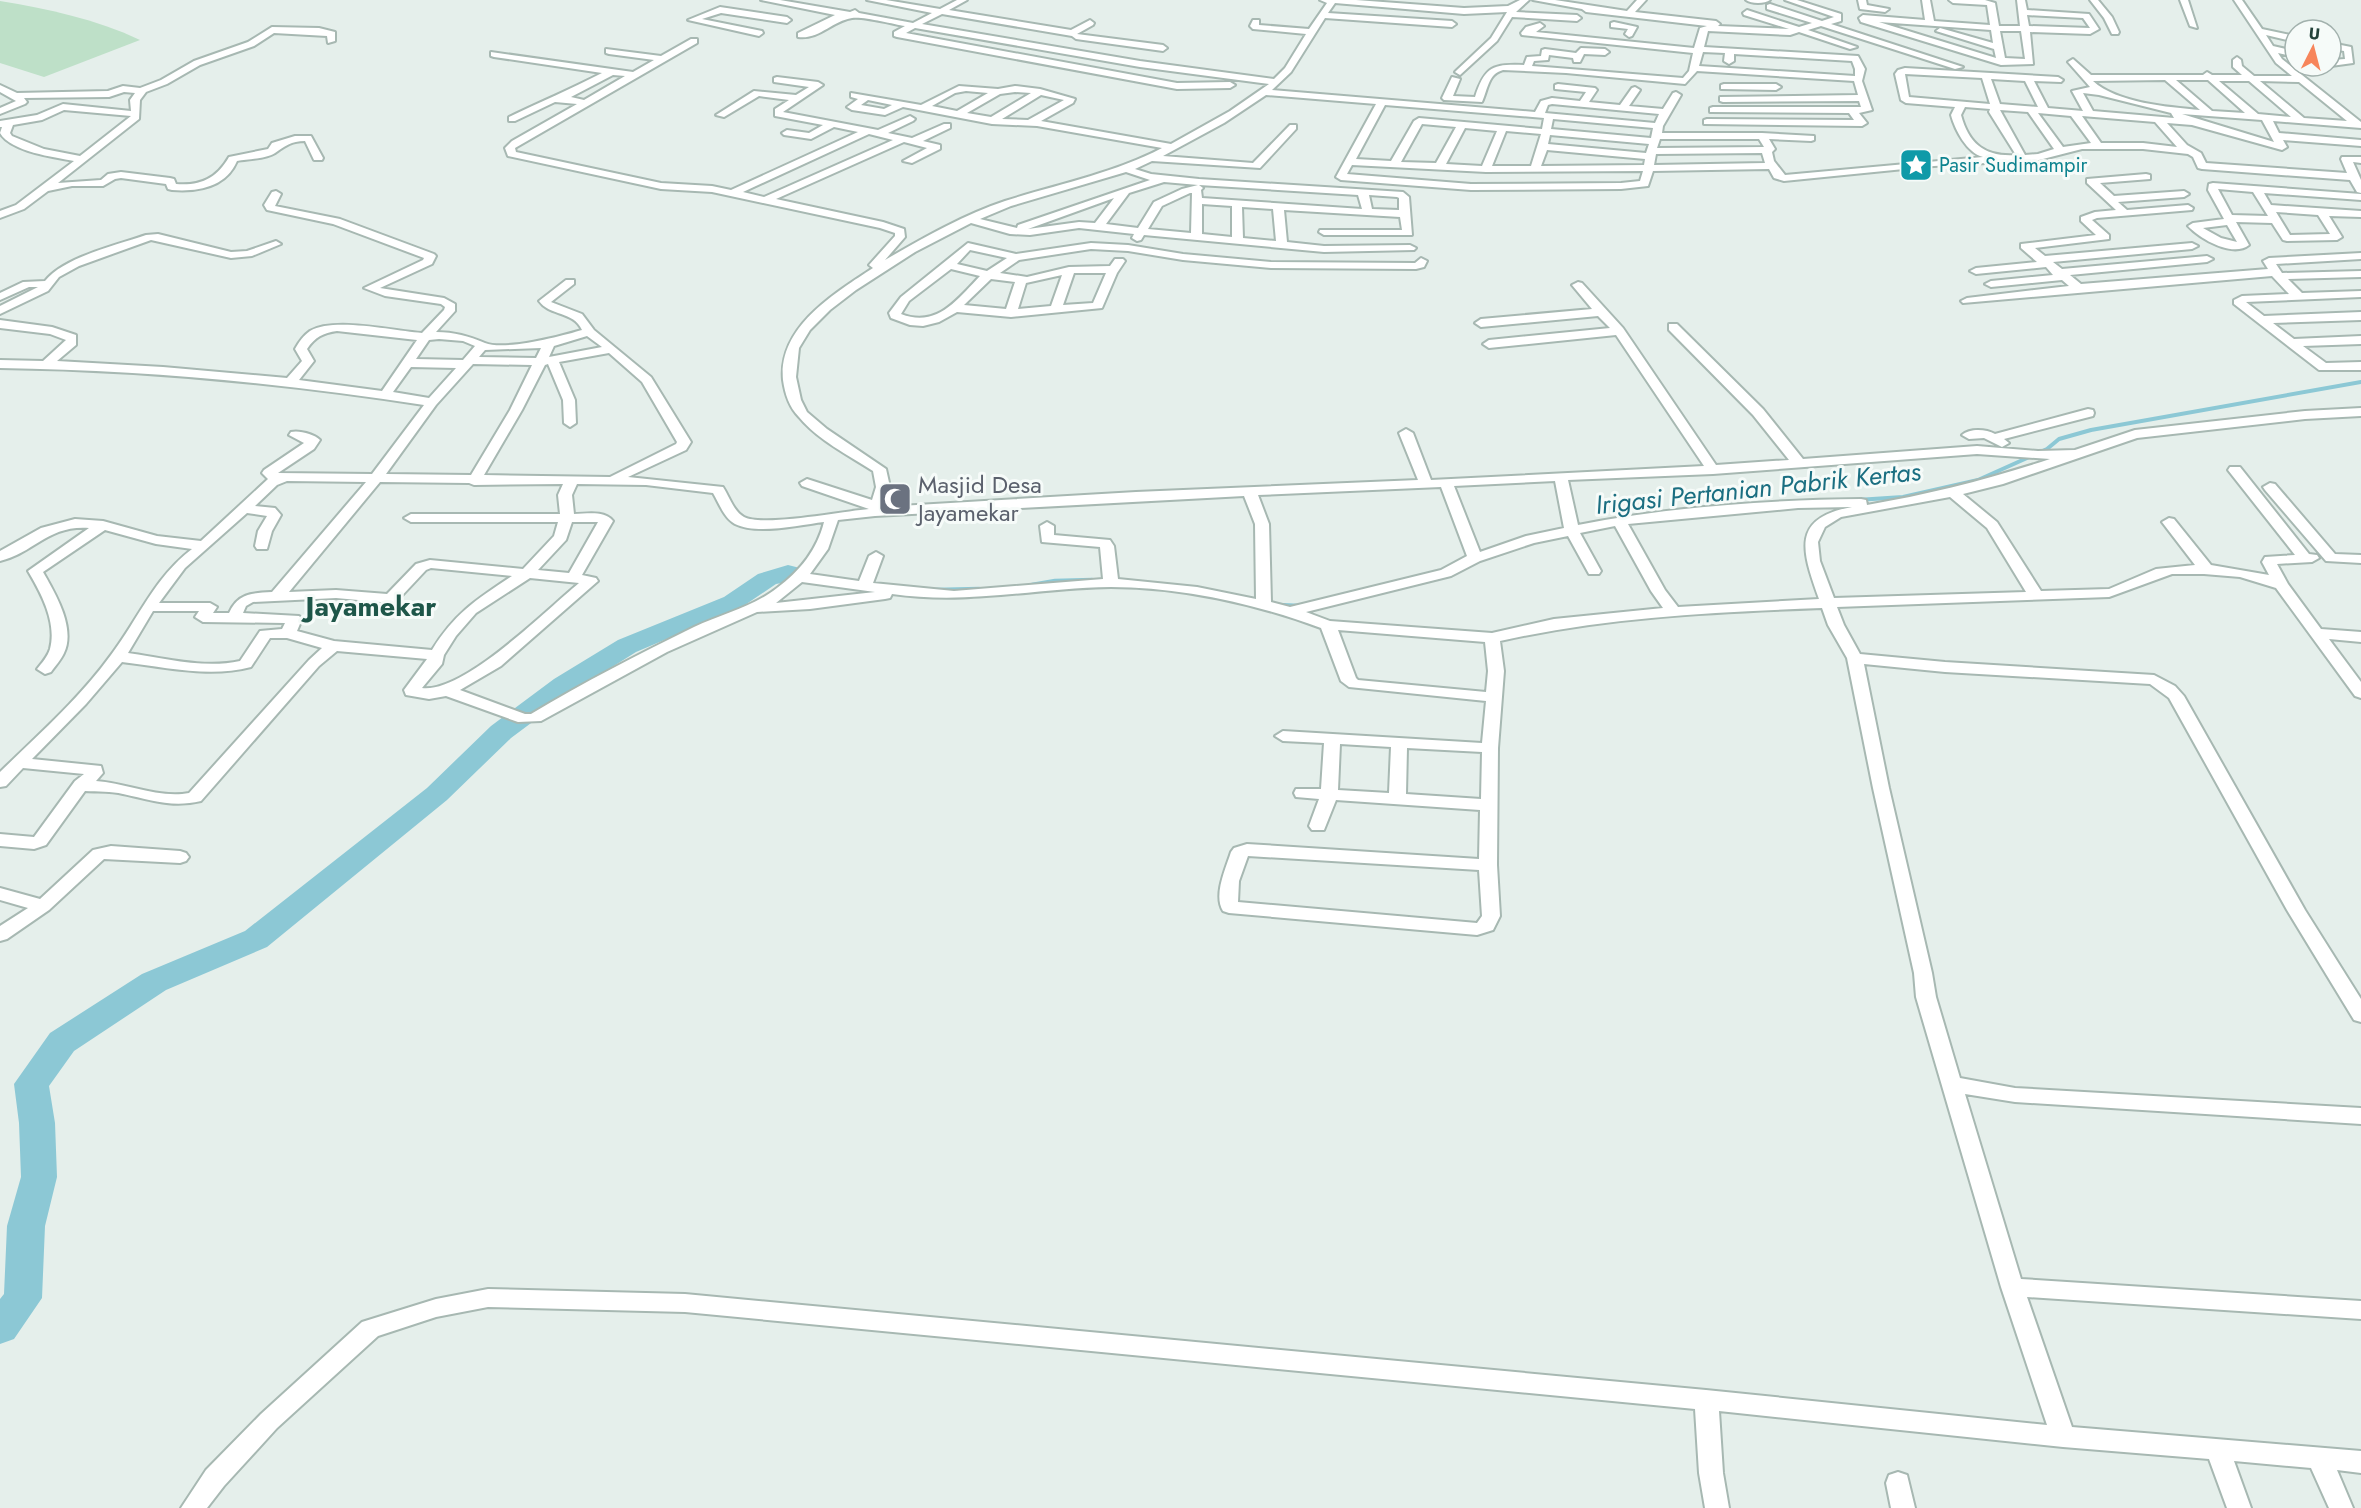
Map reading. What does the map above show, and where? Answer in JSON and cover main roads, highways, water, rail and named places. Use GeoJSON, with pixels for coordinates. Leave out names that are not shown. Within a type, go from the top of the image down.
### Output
{"type":"FeatureCollection","features":[{"type":"Feature","properties":{"kind":"waterway","name":"Irigasi Pertanian Pabrik Kertas"},"geometry":{"type":"LineString","coordinates":[[1857,500],[1903,497],[1978,480],[2047,449],[2059,439],[2091,430],[2361,382]]}},
{"type":"Feature","properties":{"kind":"waterway"},"geometry":{"type":"LineString","coordinates":[[0,1328],[23,1298],[26,1226],[39,1177],[37,1123],[31,1084],[62,1042],[154,982],[256,939],[437,794],[501,732],[564,685],[627,646],[733,602],[767,579],[788,573],[795,574]]}},
{"type":"Feature","properties":{"kind":"waterway","name":"Irigasi Pertanian Pabrik Kertas"},"geometry":{"type":"LineString","coordinates":[[1032,585],[1055,581],[1092,580]]}},
{"type":"Feature","properties":{"kind":"waterway","name":"Irigasi Pertanian Pabrik Kertas"},"geometry":{"type":"LineString","coordinates":[[936,590],[979,589]]}},
{"type":"Feature","properties":{"kind":"waterway","name":"Irigasi Pertanian Pabrik Kertas"},"geometry":{"type":"LineString","coordinates":[[1278,605],[1300,606]]}},
{"type":"Feature","properties":{"kind":"place","name":"Pasir Sudimampir"},"geometry":{"type":"Point","coordinates":[1916,165]}},
{"type":"Feature","properties":{"kind":"place","name":"Masjid Desa Jayamekar"},"geometry":{"type":"Point","coordinates":[895,499]}},
{"type":"Feature","properties":{"kind":"district","name":"Jayamekar"},"geometry":{"type":"Point","coordinates":[371,607]}}]}
